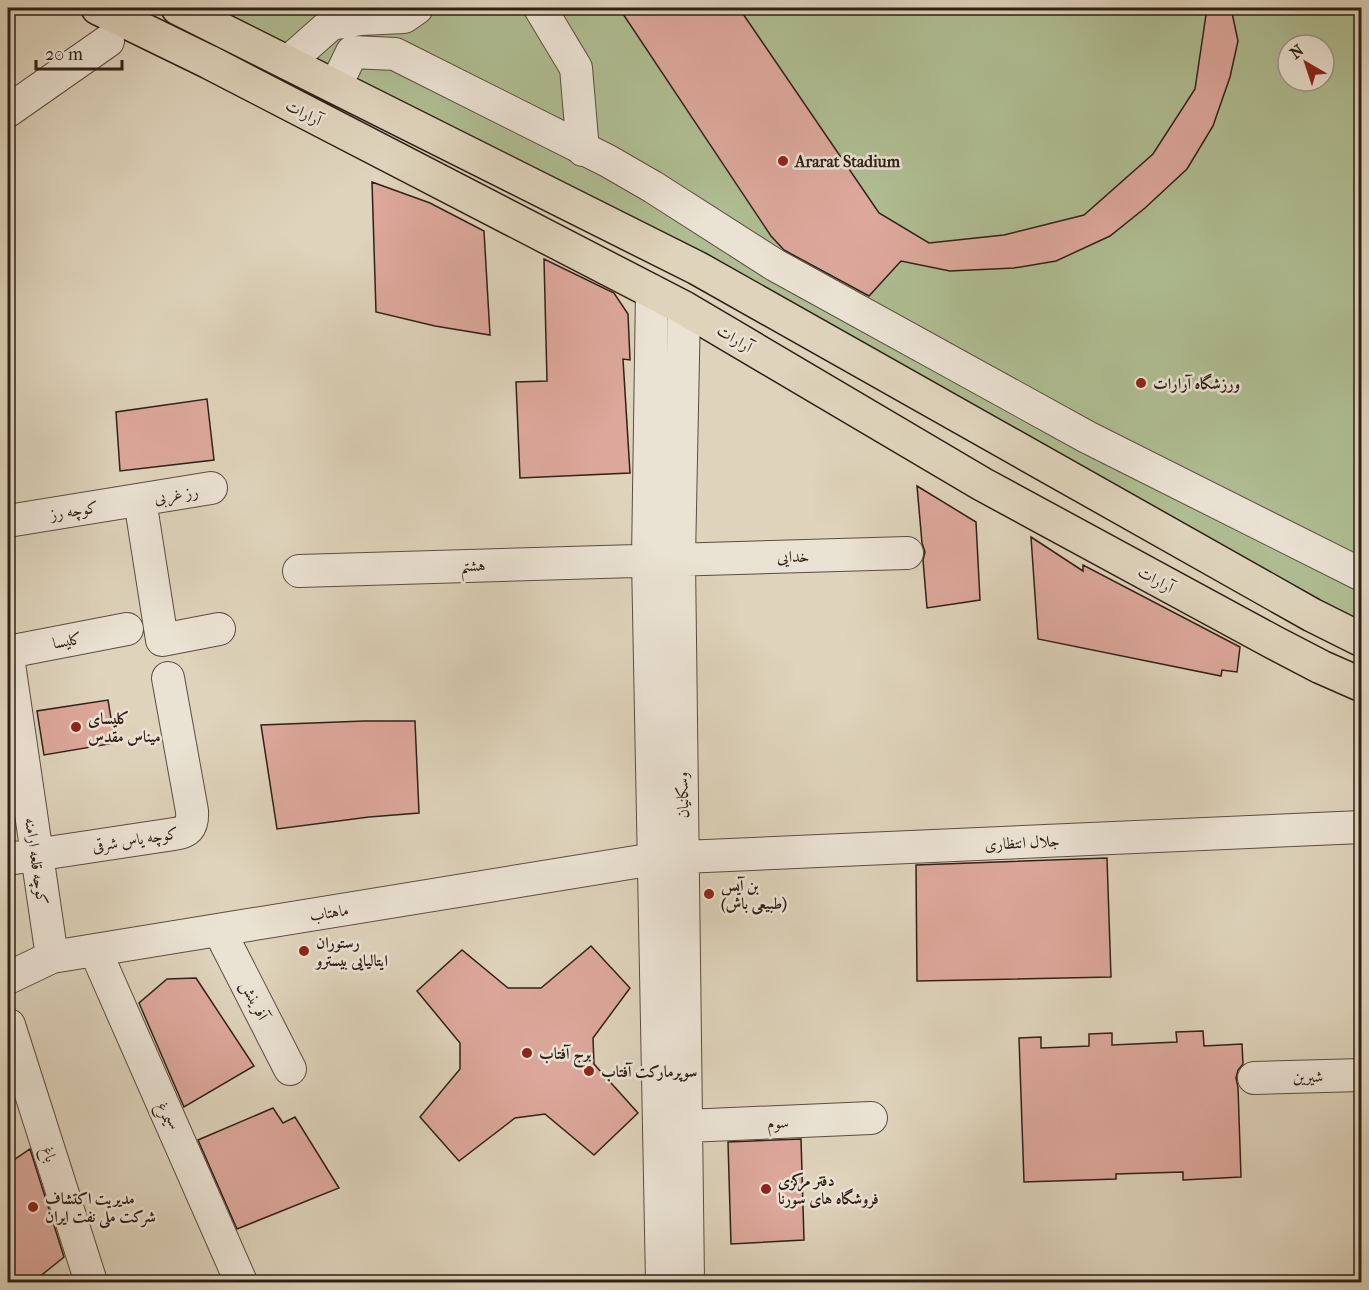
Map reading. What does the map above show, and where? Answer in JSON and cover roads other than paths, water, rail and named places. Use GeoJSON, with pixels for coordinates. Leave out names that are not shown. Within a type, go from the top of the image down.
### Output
{"type":"FeatureCollection","features":[{"type":"Feature","properties":{"kind":"main road","name":"آرارات"},"geometry":{"type":"LineString","coordinates":[[98,8],[284,101],[684,308],[982,484],[1273,642],[1362,685]]}},
{"type":"Feature","properties":{"kind":"main road"},"geometry":{"type":"LineString","coordinates":[[178,8],[698,268],[1301,609],[1362,640]]}},
{"type":"Feature","properties":{"kind":"main road"},"geometry":{"type":"LineString","coordinates":[[284,101],[294,65]]}},
{"type":"Feature","properties":{"kind":"main road"},"geometry":{"type":"LineString","coordinates":[[652,291],[664,253]]}},
{"type":"Feature","properties":{"kind":"main road"},"geometry":{"type":"LineString","coordinates":[[684,308],[698,268]]}},
{"type":"Feature","properties":{"kind":"street"},"geometry":{"type":"LineString","coordinates":[[294,65],[331,24],[361,19],[404,17],[417,8]]}},
{"type":"Feature","properties":{"kind":"street"},"geometry":{"type":"LineString","coordinates":[[540,8],[576,68],[583,150]]}},
{"type":"Feature","properties":{"kind":"street"},"geometry":{"type":"LineString","coordinates":[[8,111],[108,41]]}},
{"type":"Feature","properties":{"kind":"street"},"geometry":{"type":"LineString","coordinates":[[336,86],[352,52],[395,54],[653,187],[775,265],[1087,437],[1362,575]]}},
{"type":"Feature","properties":{"kind":"street"},"geometry":{"type":"LineString","coordinates":[[652,291],[664,559],[668,858],[662,1282]]}},
{"type":"Feature","properties":{"kind":"street"},"geometry":{"type":"LineString","coordinates":[[664,559],[684,308]]}},
{"type":"Feature","properties":{"kind":"street","name":"رز غربی"},"geometry":{"type":"LineString","coordinates":[[140,500],[211,488]]}},
{"type":"Feature","properties":{"kind":"street"},"geometry":{"type":"LineString","coordinates":[[140,500],[162,640],[219,629]]}},
{"type":"Feature","properties":{"kind":"street","name":"کوچه رز"},"geometry":{"type":"LineString","coordinates":[[8,521],[140,500]]}},
{"type":"Feature","properties":{"kind":"street","name":"خدایی"},"geometry":{"type":"LineString","coordinates":[[664,559],[907,553]]}},
{"type":"Feature","properties":{"kind":"street","name":"هشتم"},"geometry":{"type":"LineString","coordinates":[[299,571],[664,559]]}},
{"type":"Feature","properties":{"kind":"street","name":"کلیسا"},"geometry":{"type":"LineString","coordinates":[[8,652],[127,629]]}},
{"type":"Feature","properties":{"kind":"street","name":"کوچه قلعه ارامنه"},"geometry":{"type":"LineString","coordinates":[[8,657],[22,857],[52,957]]}},
{"type":"Feature","properties":{"kind":"street","name":"کوچه یاس شرقی"},"geometry":{"type":"LineString","coordinates":[[22,857],[184,833],[189,828],[193,821],[192,811],[168,678]]}},
{"type":"Feature","properties":{"kind":"street","name":"جلال انتظاری"},"geometry":{"type":"LineString","coordinates":[[668,858],[1362,827]]}},
{"type":"Feature","properties":{"kind":"street"},"geometry":{"type":"LineString","coordinates":[[668,858],[686,1126],[688,1282]]}},
{"type":"Feature","properties":{"kind":"street","name":"ماهتاب"},"geometry":{"type":"LineString","coordinates":[[8,978],[52,957],[668,858]]}},
{"type":"Feature","properties":{"kind":"street","name":"آفرینش"},"geometry":{"type":"LineString","coordinates":[[219,930],[290,1069]]}},
{"type":"Feature","properties":{"kind":"street","name":"سیمرغ"},"geometry":{"type":"LineString","coordinates":[[95,950],[241,1282]]}},
{"type":"Feature","properties":{"kind":"street","name":"باغ"},"geometry":{"type":"LineString","coordinates":[[9,1025],[91,1282]]}},
{"type":"Feature","properties":{"kind":"street","name":"شیرین"},"geometry":{"type":"LineString","coordinates":[[1254,1077],[1362,1075]]}},
{"type":"Feature","properties":{"kind":"street","name":"سوم"},"geometry":{"type":"LineString","coordinates":[[686,1126],[871,1118]]}},
{"type":"Feature","properties":{"kind":"place","name":"Ararat Stadium"},"geometry":{"type":"Point","coordinates":[783,161]}},
{"type":"Feature","properties":{"kind":"place","name":"ورزشگاه آرارات"},"geometry":{"type":"Point","coordinates":[1141,383]}},
{"type":"Feature","properties":{"kind":"place","name":"کلیسای میناس مقدس"},"geometry":{"type":"Point","coordinates":[76,727]}},
{"type":"Feature","properties":{"kind":"place","name":"بن آیس (طبیعی باش)"},"geometry":{"type":"Point","coordinates":[709,894]}},
{"type":"Feature","properties":{"kind":"place","name":"رستوران ایتالیایی بیسترو"},"geometry":{"type":"Point","coordinates":[304,951]}},
{"type":"Feature","properties":{"kind":"place","name":"برج آفتاب"},"geometry":{"type":"Point","coordinates":[527,1053]}},
{"type":"Feature","properties":{"kind":"place","name":"سوپرمارکت آفتاب"},"geometry":{"type":"Point","coordinates":[589,1071]}},
{"type":"Feature","properties":{"kind":"place","name":"دفتر مرکزی فروشگاه های سورنا"},"geometry":{"type":"Point","coordinates":[766,1189]}},
{"type":"Feature","properties":{"kind":"place","name":"مدیریت اکتشاف شرکت ملی نفت ایران"},"geometry":{"type":"Point","coordinates":[33,1207]}}]}
